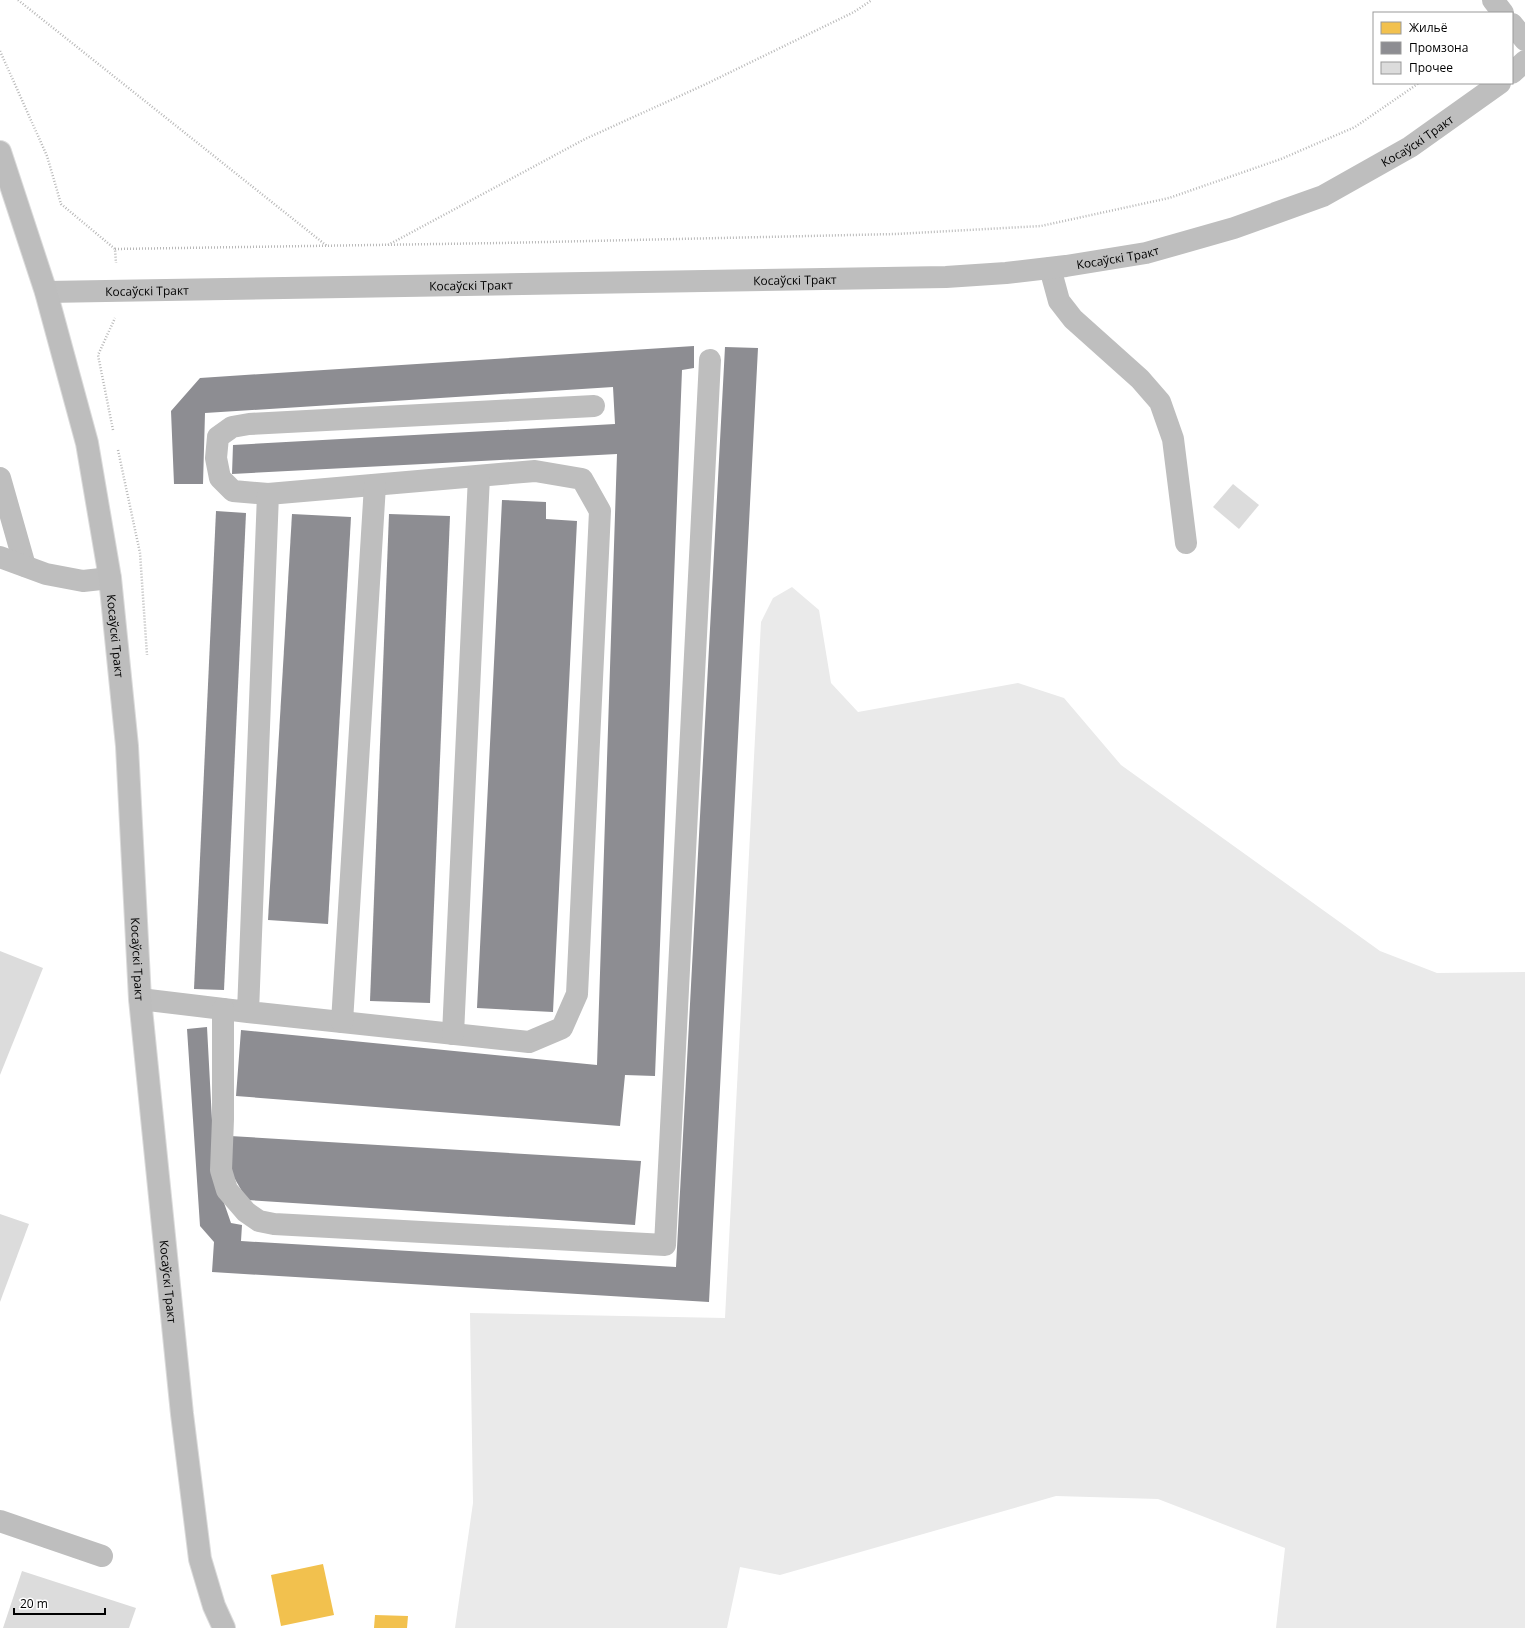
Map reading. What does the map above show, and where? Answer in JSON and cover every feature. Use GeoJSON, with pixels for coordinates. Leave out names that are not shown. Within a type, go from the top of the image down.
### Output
{"type":"FeatureCollection","features":[{"type":"Feature","properties":{"kind":"main road","name":"Косаўскі Тракт"},"geometry":{"type":"LineString","coordinates":[[0,152],[46,292],[87,443],[110,578],[127,746],[140,999],[182,1414],[200,1559],[214,1606],[224,1628]]}},
{"type":"Feature","properties":{"kind":"street"},"geometry":{"type":"LineString","coordinates":[[1493,0],[1502,12]]}},
{"type":"Feature","properties":{"kind":"street"},"geometry":{"type":"LineString","coordinates":[[1513,25],[1525,40]]}},
{"type":"Feature","properties":{"kind":"street"},"geometry":{"type":"LineString","coordinates":[[1513,71],[1525,61]]}},
{"type":"Feature","properties":{"kind":"street","name":"Косаўскі Тракт"},"geometry":{"type":"LineString","coordinates":[[46,292],[946,277],[1050,268],[1146,253],[1234,228],[1323,196],[1410,147],[1499,84]]}},
{"type":"Feature","properties":{"kind":"street"},"geometry":{"type":"LineString","coordinates":[[1050,268],[1059,301],[1073,319],[1140,379],[1160,402],[1173,439],[1186,543]]}},
{"type":"Feature","properties":{"kind":"street"},"geometry":{"type":"LineString","coordinates":[[223,1009],[223,1119],[221,1170],[227,1190],[246,1212],[259,1221],[274,1224],[665,1245],[710,360]]}},
{"type":"Feature","properties":{"kind":"street"},"geometry":{"type":"LineString","coordinates":[[140,999],[529,1042],[562,1028],[577,994],[600,511],[582,479],[535,471],[268,494],[233,491],[220,478],[216,458],[218,437],[232,427],[249,424],[594,406]]}},
{"type":"Feature","properties":{"kind":"street"},"geometry":{"type":"LineString","coordinates":[[453,1034],[479,476]]}},
{"type":"Feature","properties":{"kind":"street"},"geometry":{"type":"LineString","coordinates":[[0,478],[25,566]]}},
{"type":"Feature","properties":{"kind":"street"},"geometry":{"type":"LineString","coordinates":[[342,1022],[375,485]]}},
{"type":"Feature","properties":{"kind":"street"},"geometry":{"type":"LineString","coordinates":[[248,1012],[268,494]]}},
{"type":"Feature","properties":{"kind":"street"},"geometry":{"type":"LineString","coordinates":[[0,557],[46,574],[83,581],[110,578]]}},
{"type":"Feature","properties":{"kind":"street"},"geometry":{"type":"LineString","coordinates":[[0,1521],[102,1556]]}},
{"type":"Feature","properties":{"kind":"path"},"geometry":{"type":"LineString","coordinates":[[18,0],[327,246]]}},
{"type":"Feature","properties":{"kind":"path"},"geometry":{"type":"LineString","coordinates":[[388,245],[585,139],[704,86],[854,12],[872,0]]}},
{"type":"Feature","properties":{"kind":"path"},"geometry":{"type":"LineString","coordinates":[[115,249],[388,245],[896,234],[1041,226],[1169,198],[1281,159],[1355,127],[1418,84]]}},
{"type":"Feature","properties":{"kind":"shaded area"},"geometry":{"type":"Polygon","coordinates":[[[792,587],[819,610],[831,683],[858,712],[1018,683],[1064,698],[1121,765],[1380,951],[1437,973],[1525,972],[1525,1628],[1276,1628],[1285,1548],[1158,1499],[1056,1496],[780,1575],[740,1567],[727,1628],[455,1628],[473,1503],[470,1313],[725,1318],[761,622],[773,598],[792,587]]]}},
{"type":"Feature","properties":{"kind":"building: Жильё"},"geometry":{"type":"Polygon","coordinates":[[[323,1564],[334,1615],[281,1626],[271,1575],[323,1564]]]}},
{"type":"Feature","properties":{"kind":"building: Жильё"},"geometry":{"type":"Polygon","coordinates":[[[375,1615],[408,1616],[407,1628],[374,1628],[375,1615]]]}},
{"type":"Feature","properties":{"kind":"building: Промзона"},"geometry":{"type":"Polygon","coordinates":[[[694,346],[694,368],[682,370],[655,1076],[625,1075],[620,1126],[236,1096],[241,1030],[597,1065],[617,454],[232,474],[233,445],[615,424],[613,387],[205,413],[203,484],[174,484],[171,411],[200,378],[694,346]]]}},
{"type":"Feature","properties":{"kind":"building: Промзона"},"geometry":{"type":"Polygon","coordinates":[[[725,347],[758,348],[709,1302],[212,1272],[214,1242],[200,1226],[187,1029],[207,1027],[215,1177],[231,1223],[242,1225],[241,1241],[676,1267],[725,347]]]}},
{"type":"Feature","properties":{"kind":"building: Промзона"},"geometry":{"type":"Polygon","coordinates":[[[502,500],[546,502],[546,519],[577,521],[553,1012],[477,1008],[502,500]]]}},
{"type":"Feature","properties":{"kind":"building: Промзона"},"geometry":{"type":"Polygon","coordinates":[[[216,511],[246,513],[224,990],[194,989],[216,511]]]}},
{"type":"Feature","properties":{"kind":"building: Промзона"},"geometry":{"type":"Polygon","coordinates":[[[292,514],[351,517],[328,924],[268,920],[292,514]]]}},
{"type":"Feature","properties":{"kind":"building: Промзона"},"geometry":{"type":"Polygon","coordinates":[[[389,514],[450,516],[430,1003],[370,1001],[389,514]]]}},
{"type":"Feature","properties":{"kind":"building: Промзона"},"geometry":{"type":"Polygon","coordinates":[[[230,1136],[641,1161],[635,1225],[247,1200],[228,1167],[230,1136]]]}},
{"type":"Feature","properties":{"kind":"building: Прочее"},"geometry":{"type":"Polygon","coordinates":[[[1233,484],[1259,505],[1239,529],[1213,507],[1233,484]]]}},
{"type":"Feature","properties":{"kind":"building: Прочее"},"geometry":{"type":"Polygon","coordinates":[[[0,951],[43,968],[0,1075],[0,951]]]}},
{"type":"Feature","properties":{"kind":"building: Прочее"},"geometry":{"type":"Polygon","coordinates":[[[0,1214],[29,1224],[0,1302],[0,1214]]]}},
{"type":"Feature","properties":{"kind":"building: Прочее"},"geometry":{"type":"Polygon","coordinates":[[[22,1571],[136,1608],[129,1628],[3,1628],[22,1571]]]}}]}
